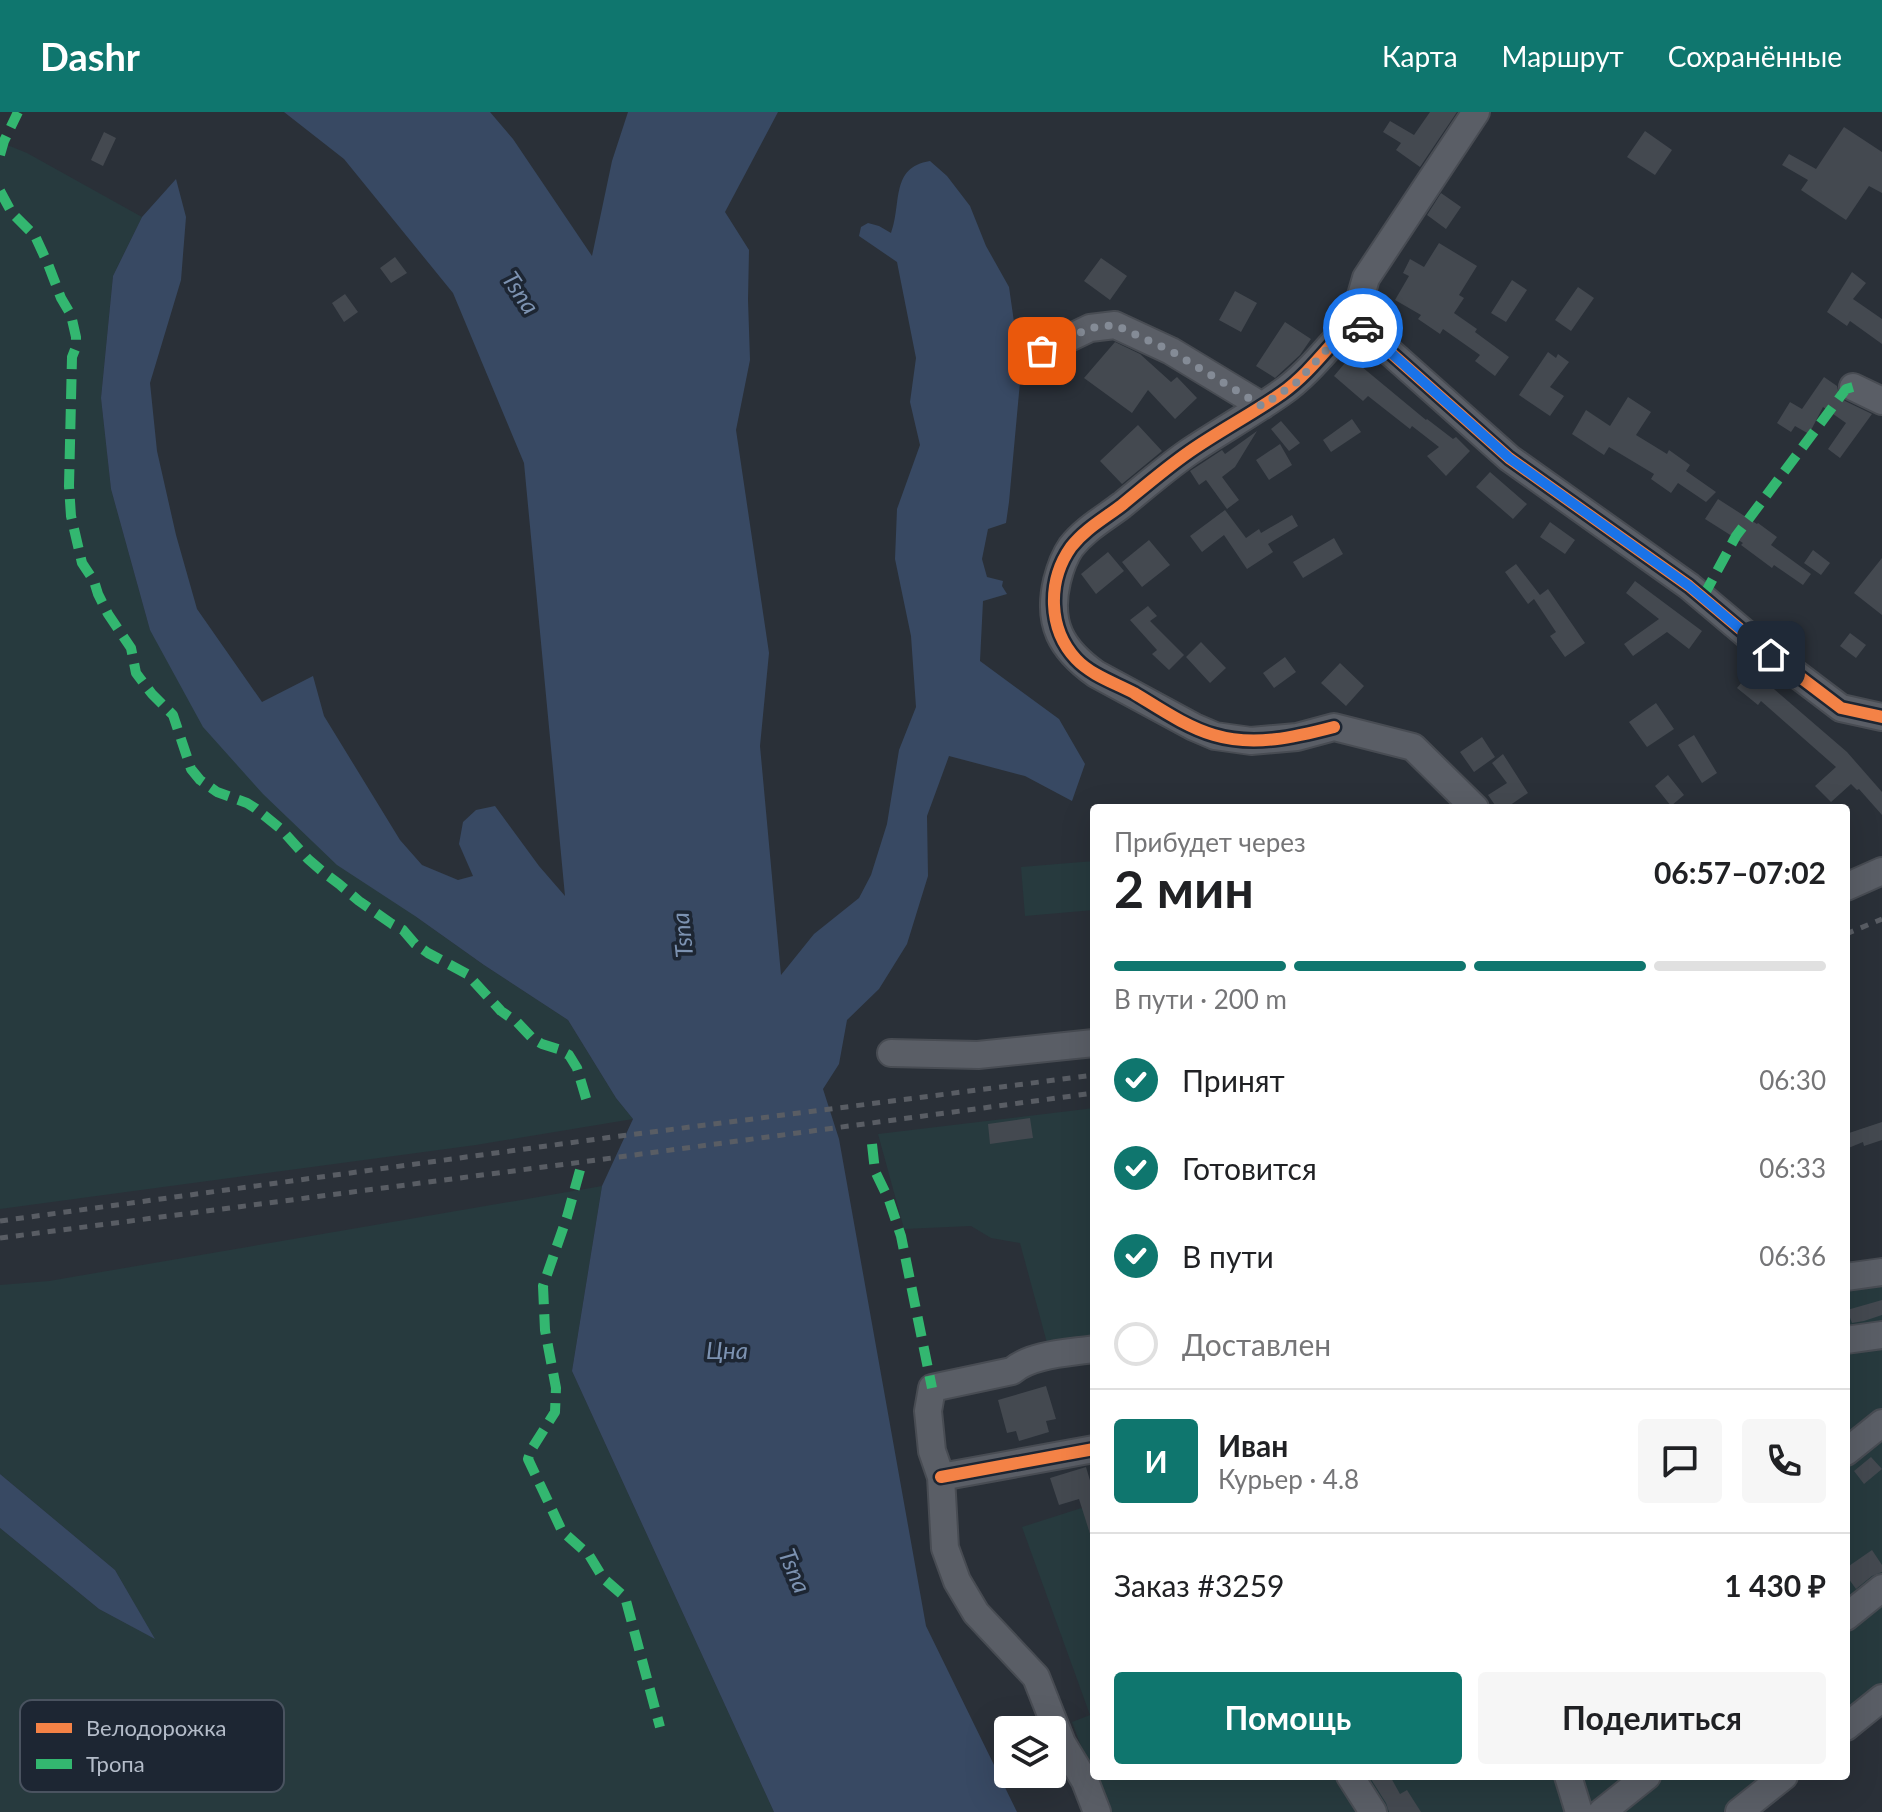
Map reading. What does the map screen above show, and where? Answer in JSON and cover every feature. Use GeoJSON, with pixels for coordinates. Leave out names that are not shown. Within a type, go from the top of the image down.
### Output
{"type":"FeatureCollection","features":[{"type":"Feature","properties":{"kind":"street"},"geometry":{"type":"LineString","coordinates":[[1471,804],[1413,747],[1334,727],[1297,737],[1251,741],[1215,736],[1194,727],[1076,660],[1062,640],[1053,608],[1063,561],[1087,530],[1188,453],[1297,382],[1354,320],[1366,278],[1476,112]]}},
{"type":"Feature","properties":{"kind":"street"},"geometry":{"type":"LineString","coordinates":[[1354,320],[1509,458],[1689,586],[1771,655],[1841,708],[1882,717]]}},
{"type":"Feature","properties":{"kind":"street"},"geometry":{"type":"LineString","coordinates":[[1042,351],[1090,328],[1115,325],[1171,351],[1262,406]]}},
{"type":"Feature","properties":{"kind":"street"},"geometry":{"type":"LineString","coordinates":[[1853,387],[1882,401]]}},
{"type":"Feature","properties":{"kind":"street"},"geometry":{"type":"LineString","coordinates":[[1850,885],[1882,871]]}},
{"type":"Feature","properties":{"kind":"street"},"geometry":{"type":"LineString","coordinates":[[891,1053],[978,1055],[1090,1043]]}},
{"type":"Feature","properties":{"kind":"street"},"geometry":{"type":"LineString","coordinates":[[1850,1276],[1882,1272]]}},
{"type":"Feature","properties":{"kind":"street"},"geometry":{"type":"LineString","coordinates":[[1850,1339],[1882,1335]]}},
{"type":"Feature","properties":{"kind":"street"},"geometry":{"type":"LineString","coordinates":[[1090,1350],[1037,1359],[1020,1364],[1012,1371],[932,1388],[928,1411],[932,1451],[941,1477],[945,1548],[957,1581],[976,1613],[1036,1677],[1062,1743],[1085,1781],[1097,1812]]}},
{"type":"Feature","properties":{"kind":"street"},"geometry":{"type":"LineString","coordinates":[[1850,1449],[1882,1423]]}},
{"type":"Feature","properties":{"kind":"street"},"geometry":{"type":"LineString","coordinates":[[941,1477],[1090,1450]]}},
{"type":"Feature","properties":{"kind":"street"},"geometry":{"type":"LineString","coordinates":[[1850,1614],[1882,1588]]}},
{"type":"Feature","properties":{"kind":"street"},"geometry":{"type":"LineString","coordinates":[[1850,1724],[1882,1698]]}},
{"type":"Feature","properties":{"kind":"street"},"geometry":{"type":"LineString","coordinates":[[1353,1780],[1373,1812]]}},
{"type":"Feature","properties":{"kind":"street"},"geometry":{"type":"LineString","coordinates":[[1569,1780],[1579,1812]]}},
{"type":"Feature","properties":{"kind":"street"},"geometry":{"type":"LineString","coordinates":[[1602,1812],[1642,1780]]}},
{"type":"Feature","properties":{"kind":"street"},"geometry":{"type":"LineString","coordinates":[[1739,1812],[1779,1780]]}},
{"type":"Feature","properties":{"kind":"green space"},"geometry":{"type":"Polygon","coordinates":[[[0,142],[27,153],[142,217],[113,276],[101,398],[111,489],[150,630],[415,916],[568,1020],[616,1098],[633,1119],[476,1145],[0,1209],[0,142]]]}},
{"type":"Feature","properties":{"kind":"green space"},"geometry":{"type":"Polygon","coordinates":[[[1090,861],[1090,910],[1025,916],[1021,867],[1090,861]]]}},
{"type":"Feature","properties":{"kind":"green space"},"geometry":{"type":"Polygon","coordinates":[[[1090,1108],[1090,1346],[1050,1354],[1020,1243],[991,1238],[971,1226],[904,1229],[878,1134],[1090,1108]]]}},
{"type":"Feature","properties":{"kind":"green space"},"geometry":{"type":"Polygon","coordinates":[[[602,1186],[572,1371],[774,1812],[0,1812],[0,1528],[99,1609],[154,1638],[115,1570],[0,1474],[0,1285],[49,1281],[602,1186]]]}},
{"type":"Feature","properties":{"kind":"green space"},"geometry":{"type":"Polygon","coordinates":[[[1882,1277],[1882,1328],[1850,1332],[1850,1281],[1882,1277]]]}},
{"type":"Feature","properties":{"kind":"green space"},"geometry":{"type":"Polygon","coordinates":[[[1882,1338],[1882,1686],[1850,1711],[1850,1342],[1882,1338]]]}},
{"type":"Feature","properties":{"kind":"green space"},"geometry":{"type":"Polygon","coordinates":[[[1090,1505],[1090,1715],[1022,1527],[1090,1505]]]}},
{"type":"Feature","properties":{"kind":"green space"},"geometry":{"type":"Polygon","coordinates":[[[1090,1715],[1090,1770],[1072,1722],[1090,1715]]]}},
{"type":"Feature","properties":{"kind":"green space"},"geometry":{"type":"Polygon","coordinates":[[[1093,1780],[1763,1780],[1723,1812],[1103,1812],[1093,1780]]]}},
{"type":"Feature","properties":{"kind":"water","name":"Цна"},"geometry":{"type":"Polygon","coordinates":[[[284,112],[490,112],[513,139],[592,256],[612,161],[628,112],[778,112],[725,212],[749,250],[750,360],[736,430],[769,653],[760,746],[781,975],[814,934],[859,898],[871,875],[887,824],[899,750],[916,707],[911,636],[895,559],[897,509],[920,445],[910,402],[916,358],[897,262],[859,236],[861,227],[868,223],[891,233],[903,179],[917,165],[930,161],[947,176],[970,206],[986,246],[1009,287],[1021,371],[1009,502],[1006,523],[988,529],[982,559],[987,577],[1003,581],[1002,586],[1007,594],[983,601],[980,661],[1059,719],[1085,764],[1072,801],[1025,776],[949,756],[927,816],[928,876],[907,944],[879,989],[847,1020],[839,1064],[823,1089],[839,1139],[926,1626],[994,1765],[994,1788],[1005,1788],[1017,1812],[774,1812],[572,1371],[602,1186],[633,1119],[616,1098],[568,1020],[337,865],[263,794],[203,727],[150,630],[111,489],[101,398],[113,276],[142,217],[176,179],[186,217],[181,280],[150,383],[157,451],[197,609],[262,702],[313,676],[324,716],[400,840],[422,865],[458,880],[473,876],[459,844],[463,822],[476,810],[495,806],[565,896],[524,463],[453,293],[344,159],[284,112]]]}},
{"type":"Feature","properties":{"kind":"water"},"geometry":{"type":"Polygon","coordinates":[[[0,1474],[115,1570],[155,1639],[99,1609],[0,1528],[0,1474]]]}},
{"type":"Feature","properties":{"kind":"building"},"geometry":{"type":"Polygon","coordinates":[[[1430,112],[1457,112],[1420,167],[1396,150],[1401,143],[1383,132],[1390,121],[1414,135],[1430,112]]]}},
{"type":"Feature","properties":{"kind":"building"},"geometry":{"type":"Polygon","coordinates":[[[1844,127],[1882,152],[1882,193],[1869,186],[1846,220],[1801,190],[1808,180],[1782,165],[1789,154],[1816,169],[1844,127]]]}},
{"type":"Feature","properties":{"kind":"building"},"geometry":{"type":"Polygon","coordinates":[[[1645,131],[1672,150],[1655,175],[1627,157],[1645,131]]]}},
{"type":"Feature","properties":{"kind":"building"},"geometry":{"type":"Polygon","coordinates":[[[104,132],[116,138],[103,166],[91,160],[104,132]]]}},
{"type":"Feature","properties":{"kind":"building"},"geometry":{"type":"Polygon","coordinates":[[[1441,193],[1461,207],[1446,229],[1427,215],[1441,193]]]}},
{"type":"Feature","properties":{"kind":"building"},"geometry":{"type":"Polygon","coordinates":[[[1439,243],[1477,266],[1459,295],[1464,298],[1454,313],[1509,357],[1495,376],[1475,361],[1480,355],[1443,329],[1440,334],[1418,319],[1421,315],[1395,300],[1409,276],[1403,273],[1410,259],[1424,267],[1439,243]]]}},
{"type":"Feature","properties":{"kind":"building"},"geometry":{"type":"Polygon","coordinates":[[[395,257],[407,273],[391,283],[380,268],[395,257]]]}},
{"type":"Feature","properties":{"kind":"building"},"geometry":{"type":"Polygon","coordinates":[[[1101,258],[1127,276],[1110,300],[1084,281],[1101,258]]]}},
{"type":"Feature","properties":{"kind":"building"},"geometry":{"type":"Polygon","coordinates":[[[1852,272],[1866,283],[1853,299],[1882,319],[1882,344],[1850,321],[1847,326],[1827,312],[1852,272]]]}},
{"type":"Feature","properties":{"kind":"building"},"geometry":{"type":"Polygon","coordinates":[[[1512,280],[1527,290],[1506,322],[1491,313],[1512,280]]]}},
{"type":"Feature","properties":{"kind":"building"},"geometry":{"type":"Polygon","coordinates":[[[1578,287],[1594,298],[1571,331],[1555,320],[1578,287]]]}},
{"type":"Feature","properties":{"kind":"building"},"geometry":{"type":"Polygon","coordinates":[[[1235,291],[1257,303],[1241,332],[1219,320],[1235,291]]]}},
{"type":"Feature","properties":{"kind":"building"},"geometry":{"type":"Polygon","coordinates":[[[345,294],[358,312],[344,322],[332,303],[345,294]]]}},
{"type":"Feature","properties":{"kind":"building"},"geometry":{"type":"Polygon","coordinates":[[[1285,322],[1311,339],[1300,355],[1275,378],[1256,366],[1285,322]]]}},
{"type":"Feature","properties":{"kind":"building"},"geometry":{"type":"Polygon","coordinates":[[[1115,342],[1140,354],[1171,382],[1177,377],[1197,398],[1175,419],[1148,390],[1132,413],[1084,378],[1115,342]]]}},
{"type":"Feature","properties":{"kind":"building"},"geometry":{"type":"Polygon","coordinates":[[[1548,352],[1556,358],[1558,354],[1569,362],[1550,387],[1564,396],[1550,416],[1519,395],[1548,352]]]}},
{"type":"Feature","properties":{"kind":"building"},"geometry":{"type":"Polygon","coordinates":[[[1350,357],[1426,420],[1453,439],[1456,437],[1470,451],[1446,476],[1427,456],[1439,447],[1368,396],[1363,401],[1334,376],[1350,357]]]}},
{"type":"Feature","properties":{"kind":"building"},"geometry":{"type":"Polygon","coordinates":[[[1824,377],[1837,386],[1839,395],[1845,401],[1872,414],[1840,458],[1828,449],[1846,423],[1823,407],[1809,434],[1795,426],[1791,432],[1777,423],[1790,402],[1802,409],[1824,377]]]}},
{"type":"Feature","properties":{"kind":"building"},"geometry":{"type":"Polygon","coordinates":[[[1628,397],[1651,412],[1636,435],[1667,454],[1669,450],[1690,465],[1686,471],[1716,492],[1706,502],[1678,483],[1671,493],[1651,479],[1654,474],[1609,447],[1604,455],[1572,434],[1586,410],[1610,426],[1628,397]]]}},
{"type":"Feature","properties":{"kind":"building"},"geometry":{"type":"Polygon","coordinates":[[[1352,419],[1361,432],[1331,452],[1323,440],[1352,419]]]}},
{"type":"Feature","properties":{"kind":"building"},"geometry":{"type":"Polygon","coordinates":[[[1281,421],[1300,443],[1289,451],[1271,429],[1281,421]]]}},
{"type":"Feature","properties":{"kind":"building"},"geometry":{"type":"Polygon","coordinates":[[[1138,425],[1162,451],[1122,484],[1100,461],[1138,425]]]}},
{"type":"Feature","properties":{"kind":"building"},"geometry":{"type":"Polygon","coordinates":[[[1257,431],[1235,467],[1222,477],[1239,500],[1227,509],[1206,480],[1199,485],[1190,471],[1222,450],[1225,454],[1257,431]]]}},
{"type":"Feature","properties":{"kind":"building"},"geometry":{"type":"Polygon","coordinates":[[[1280,444],[1292,465],[1269,480],[1256,460],[1280,444]]]}},
{"type":"Feature","properties":{"kind":"building"},"geometry":{"type":"Polygon","coordinates":[[[1490,472],[1527,504],[1513,519],[1476,487],[1490,472]]]}},
{"type":"Feature","properties":{"kind":"building"},"geometry":{"type":"Polygon","coordinates":[[[1718,499],[1777,537],[1771,545],[1811,574],[1803,585],[1774,565],[1772,568],[1741,545],[1743,543],[1705,519],[1718,499]]]}},
{"type":"Feature","properties":{"kind":"building"},"geometry":{"type":"Polygon","coordinates":[[[1225,510],[1246,538],[1292,515],[1298,526],[1268,544],[1273,552],[1247,569],[1224,535],[1202,552],[1190,536],[1225,510]]]}},
{"type":"Feature","properties":{"kind":"building"},"geometry":{"type":"Polygon","coordinates":[[[1550,522],[1575,540],[1565,554],[1540,537],[1550,522]]]}},
{"type":"Feature","properties":{"kind":"building"},"geometry":{"type":"Polygon","coordinates":[[[1334,538],[1343,554],[1303,578],[1293,562],[1334,538]]]}},
{"type":"Feature","properties":{"kind":"building"},"geometry":{"type":"Polygon","coordinates":[[[1149,540],[1170,565],[1142,587],[1122,562],[1149,540]]]}},
{"type":"Feature","properties":{"kind":"building"},"geometry":{"type":"Polygon","coordinates":[[[1813,550],[1830,563],[1821,575],[1804,563],[1813,550]]]}},
{"type":"Feature","properties":{"kind":"building"},"geometry":{"type":"Polygon","coordinates":[[[1108,552],[1124,571],[1096,594],[1081,574],[1108,552]]]}},
{"type":"Feature","properties":{"kind":"building"},"geometry":{"type":"Polygon","coordinates":[[[1882,558],[1882,615],[1854,593],[1882,558]]]}},
{"type":"Feature","properties":{"kind":"building"},"geometry":{"type":"Polygon","coordinates":[[[1516,564],[1540,595],[1548,589],[1585,643],[1565,657],[1550,636],[1556,632],[1534,599],[1528,604],[1505,572],[1516,564]]]}},
{"type":"Feature","properties":{"kind":"building"},"geometry":{"type":"Polygon","coordinates":[[[1635,581],[1702,631],[1689,649],[1667,632],[1633,656],[1624,644],[1659,619],[1626,593],[1635,581]]]}},
{"type":"Feature","properties":{"kind":"building"},"geometry":{"type":"Polygon","coordinates":[[[1148,606],[1157,616],[1150,621],[1184,655],[1169,670],[1152,654],[1157,650],[1130,620],[1148,606]]]}},
{"type":"Feature","properties":{"kind":"building"},"geometry":{"type":"Polygon","coordinates":[[[1850,633],[1866,645],[1856,658],[1840,646],[1850,633]]]}},
{"type":"Feature","properties":{"kind":"building"},"geometry":{"type":"Polygon","coordinates":[[[1201,642],[1226,668],[1210,683],[1186,657],[1201,642]]]}},
{"type":"Feature","properties":{"kind":"building"},"geometry":{"type":"Polygon","coordinates":[[[1285,657],[1296,672],[1274,688],[1263,673],[1285,657]]]}},
{"type":"Feature","properties":{"kind":"building"},"geometry":{"type":"Polygon","coordinates":[[[1340,663],[1364,686],[1346,706],[1321,683],[1340,663]]]}},
{"type":"Feature","properties":{"kind":"building"},"geometry":{"type":"Polygon","coordinates":[[[1752,670],[1847,752],[1882,792],[1882,815],[1851,784],[1831,802],[1815,786],[1836,767],[1761,701],[1758,705],[1737,688],[1752,670]]]}},
{"type":"Feature","properties":{"kind":"building"},"geometry":{"type":"Polygon","coordinates":[[[1656,703],[1674,729],[1647,747],[1629,722],[1656,703]]]}},
{"type":"Feature","properties":{"kind":"building"},"geometry":{"type":"Polygon","coordinates":[[[1694,735],[1717,773],[1702,783],[1678,745],[1694,735]]]}},
{"type":"Feature","properties":{"kind":"building"},"geometry":{"type":"Polygon","coordinates":[[[1482,737],[1495,757],[1474,772],[1460,752],[1482,737]]]}},
{"type":"Feature","properties":{"kind":"building"},"geometry":{"type":"Polygon","coordinates":[[[1503,754],[1528,793],[1512,804],[1494,804],[1488,795],[1507,783],[1492,763],[1503,754]]]}},
{"type":"Feature","properties":{"kind":"building"},"geometry":{"type":"Polygon","coordinates":[[[1668,775],[1684,795],[1669,804],[1655,786],[1668,775]]]}},
{"type":"Feature","properties":{"kind":"building"},"geometry":{"type":"Polygon","coordinates":[[[1030,1118],[1033,1138],[990,1144],[988,1124],[1030,1118]]]}},
{"type":"Feature","properties":{"kind":"building"},"geometry":{"type":"Polygon","coordinates":[[[1882,1122],[1882,1140],[1850,1147],[1850,1133],[1882,1122]]]}},
{"type":"Feature","properties":{"kind":"building"},"geometry":{"type":"Polygon","coordinates":[[[1882,1300],[1882,1315],[1864,1321],[1852,1323],[1850,1309],[1882,1300]]]}},
{"type":"Feature","properties":{"kind":"building"},"geometry":{"type":"Polygon","coordinates":[[[1046,1386],[1056,1419],[1046,1421],[1049,1432],[1019,1441],[1016,1431],[1007,1433],[998,1400],[1046,1386]]]}},
{"type":"Feature","properties":{"kind":"building"},"geometry":{"type":"Polygon","coordinates":[[[1871,1457],[1882,1469],[1864,1484],[1854,1471],[1871,1457]]]}},
{"type":"Feature","properties":{"kind":"building"},"geometry":{"type":"Polygon","coordinates":[[[1086,1467],[1090,1480],[1090,1534],[1079,1499],[1059,1505],[1050,1478],[1086,1467]]]}},
{"type":"Feature","properties":{"kind":"building"},"geometry":{"type":"Polygon","coordinates":[[[1872,1550],[1882,1565],[1882,1572],[1856,1589],[1850,1581],[1850,1565],[1872,1550]]]}},
{"type":"Feature","properties":{"kind":"building"},"geometry":{"type":"Polygon","coordinates":[[[1372,1780],[1392,1780],[1400,1794],[1407,1790],[1421,1812],[1389,1812],[1372,1780]]]}},
{"type":"Feature","properties":{"kind":"railway"},"geometry":{"type":"LineString","coordinates":[[1850,932],[1882,919]]}},
{"type":"Feature","properties":{"kind":"railway"},"geometry":{"type":"LineString","coordinates":[[0,1221],[1090,1076]]}},
{"type":"Feature","properties":{"kind":"railway"},"geometry":{"type":"LineString","coordinates":[[0,1238],[1090,1094]]}},
{"type":"Feature","properties":{"kind":"marked path"},"geometry":{"type":"LineString","coordinates":[[0,155],[18,112]]}},
{"type":"Feature","properties":{"kind":"marked path"},"geometry":{"type":"LineString","coordinates":[[0,191],[12,213],[35,236],[71,315],[76,337],[72,357],[69,486],[71,516],[82,563],[94,581],[108,614],[131,648],[136,673],[173,715],[191,769],[217,792],[255,808],[281,829],[323,872],[403,930],[415,944],[467,974],[501,1011],[533,1039],[569,1055],[577,1068],[588,1105]]}},
{"type":"Feature","properties":{"kind":"marked path"},"geometry":{"type":"LineString","coordinates":[[1703,597],[1736,536],[1846,389],[1853,387]]}},
{"type":"Feature","properties":{"kind":"marked path"},"geometry":{"type":"LineString","coordinates":[[872,1144],[875,1171],[901,1236],[932,1388]]}},
{"type":"Feature","properties":{"kind":"marked path"},"geometry":{"type":"LineString","coordinates":[[580,1170],[543,1286],[545,1330],[556,1388],[555,1412],[528,1459],[562,1531],[589,1555],[603,1578],[625,1597],[660,1727]]}},
{"type":"Feature","properties":{"kind":"cycle path"},"geometry":{"type":"LineString","coordinates":[[1334,727],[1260,740],[1229,739],[1204,732],[1082,665],[1060,634],[1054,604],[1063,560],[1082,535],[1189,452],[1292,385],[1354,320],[1509,458],[1689,586],[1771,655],[1841,708],[1882,717]]}},
{"type":"Feature","properties":{"kind":"cycle path"},"geometry":{"type":"LineString","coordinates":[[941,1477],[1090,1450]]}},
{"type":"Feature","properties":{"kind":"way so far"},"geometry":{"type":"LineString","coordinates":[[1042,351],[1090,328],[1115,325],[1171,351],[1262,406],[1297,382],[1354,320],[1363,328]]}},
{"type":"Feature","properties":{"kind":"route"},"geometry":{"type":"LineString","coordinates":[[1363,328],[1509,458],[1689,586],[1771,655]]}},
{"type":"Feature","properties":{"kind":"water label","name":"Tsna"},"geometry":{"type":"Point","coordinates":[520,293]}},
{"type":"Feature","properties":{"kind":"water label","name":"Tsna"},"geometry":{"type":"Point","coordinates":[683,935]}},
{"type":"Feature","properties":{"kind":"water label","name":"Tsna"},"geometry":{"type":"Point","coordinates":[794,1571]}}]}
